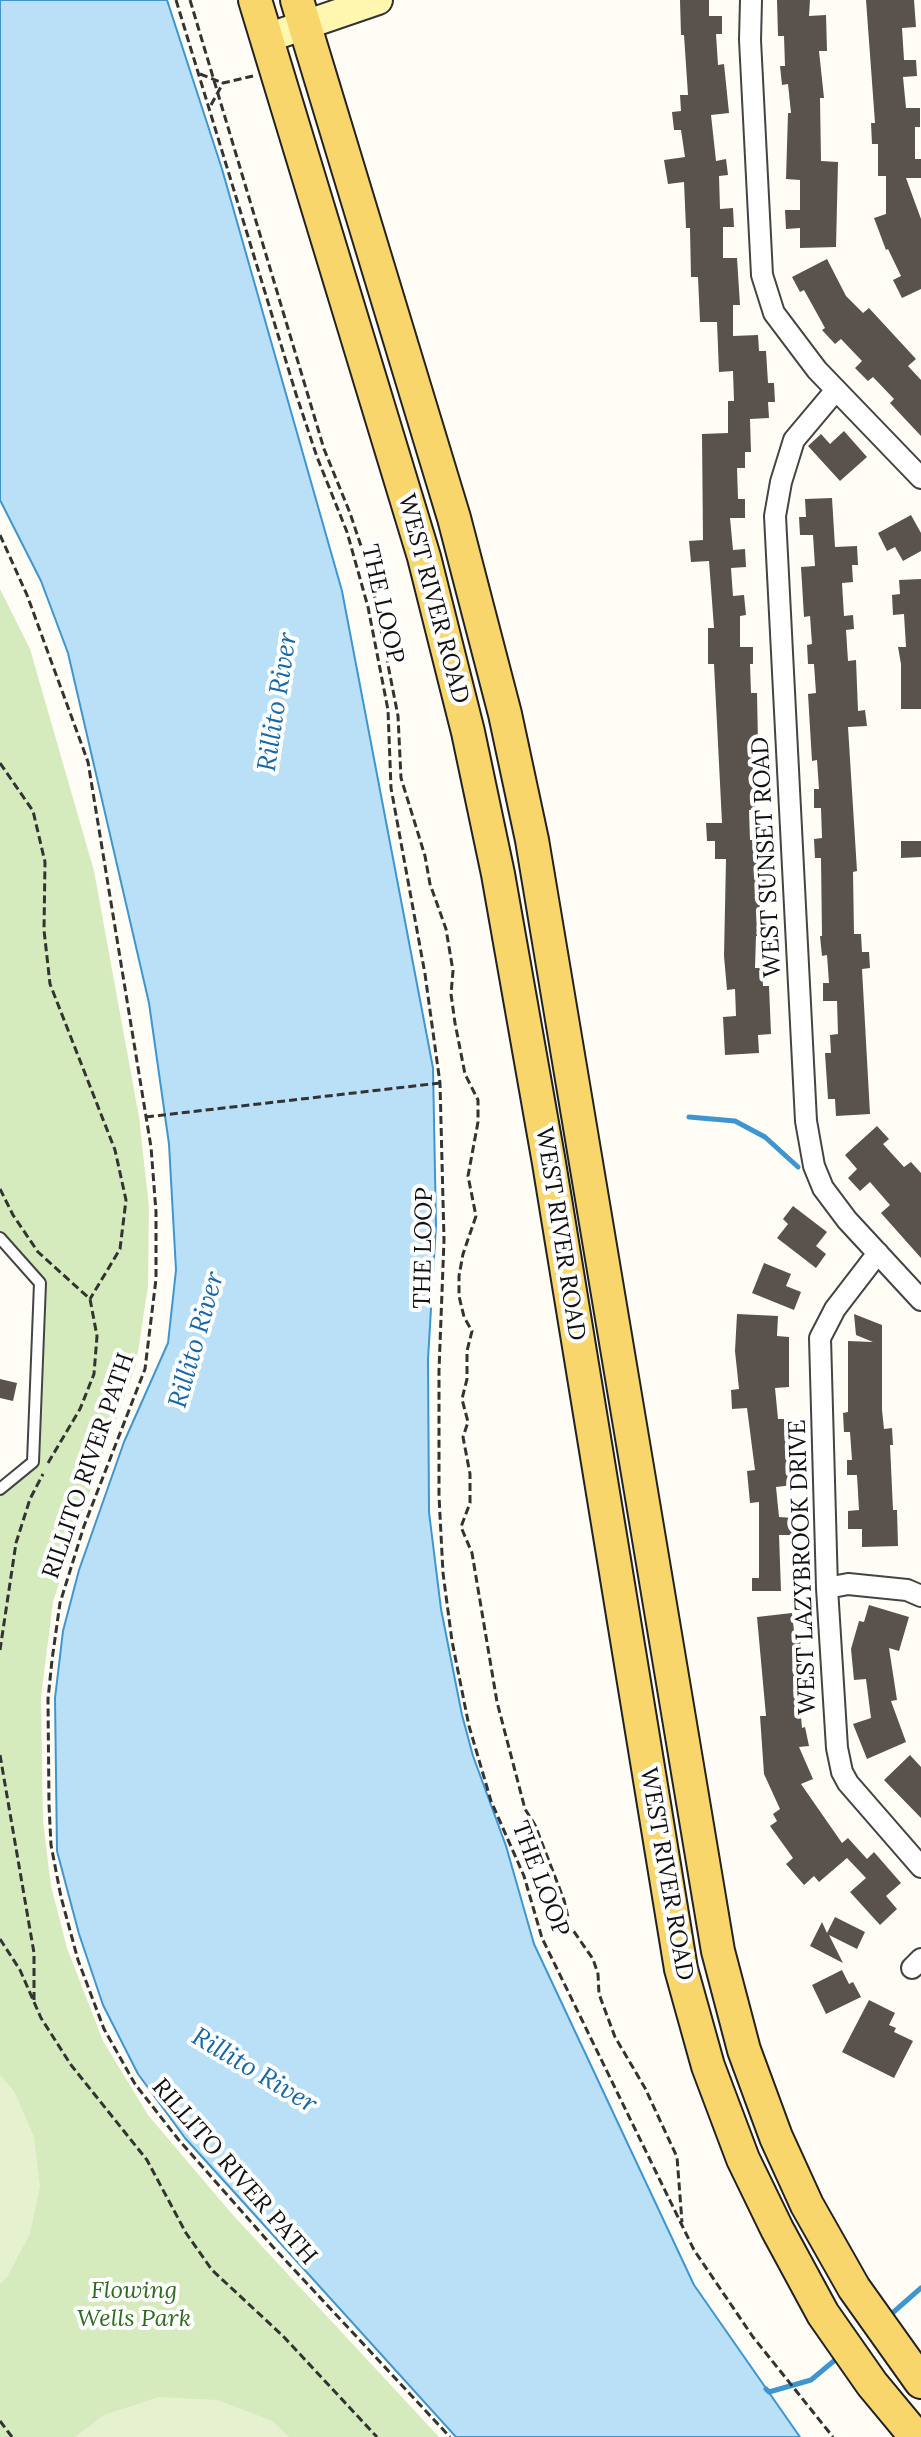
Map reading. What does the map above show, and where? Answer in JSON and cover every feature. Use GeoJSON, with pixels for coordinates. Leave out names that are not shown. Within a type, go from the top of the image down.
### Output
{"type":"FeatureCollection","features":[{"type":"Feature","properties":{"kind":"main road","name":"WEST RIVER ROAD"},"geometry":{"type":"LineString","coordinates":[[255,0],[424,557],[468,732],[501,889],[681,1969],[708,2066],[743,2159],[777,2229],[823,2314],[872,2384],[916,2437]]}},
{"type":"Feature","properties":{"kind":"main road","name":"WEST RIVER ROAD"},"geometry":{"type":"LineString","coordinates":[[301,13],[454,518],[505,714],[532,840],[722,1965],[744,2050],[776,2137],[807,2205],[854,2288],[912,2369]]}},
{"type":"Feature","properties":{"kind":"main road"},"geometry":{"type":"LineString","coordinates":[[583,1374],[620,1370]]}},
{"type":"Feature","properties":{"kind":"street"},"geometry":{"type":"LineString","coordinates":[[267,38],[301,13],[378,0]]}},
{"type":"Feature","properties":{"kind":"street"},"geometry":{"type":"LineString","coordinates":[[751,0],[750,40],[762,275],[774,313],[817,370],[921,478]]}},
{"type":"Feature","properties":{"kind":"street","name":"WEST SUNSET ROAD"},"geometry":{"type":"LineString","coordinates":[[836,390],[794,440],[781,482],[775,516],[806,1121],[814,1166],[823,1188],[921,1300]]}},
{"type":"Feature","properties":{"kind":"street","name":"WEST LAZYBROOK DRIVE"},"geometry":{"type":"LineString","coordinates":[[878,1253],[835,1309],[820,1338],[827,1588],[837,1748],[842,1772],[848,1783],[921,1867]]}},
{"type":"Feature","properties":{"kind":"street"},"geometry":{"type":"LineString","coordinates":[[827,1588],[848,1584],[907,1590],[921,1596]]}},
{"type":"Feature","properties":{"kind":"lane"},"geometry":{"type":"LineString","coordinates":[[0,1238],[40,1283],[33,1462],[0,1489]]}},
{"type":"Feature","properties":{"kind":"path","name":"THE LOOP"},"geometry":{"type":"LineString","coordinates":[[176,0],[296,394],[347,532],[368,607],[388,710],[391,788],[425,974],[440,1083],[444,1240],[439,1370],[439,1496],[443,1573],[469,1726],[491,1801],[524,1876],[542,1938],[694,2250],[753,2337],[833,2437]]}},
{"type":"Feature","properties":{"kind":"path"},"geometry":{"type":"LineString","coordinates":[[190,0],[324,449],[370,573],[398,716],[401,778],[425,856],[430,884],[446,929],[453,971],[451,994],[455,1023],[465,1074],[478,1100],[478,1122],[468,1176],[476,1216],[459,1276],[459,1296],[464,1317],[472,1331],[462,1399],[468,1422],[463,1437],[470,1474],[470,1503],[461,1527],[472,1553],[497,1702],[525,1809],[535,1825],[564,1900],[570,1926],[593,1959],[599,1994],[615,2037],[645,2088],[677,2157],[682,2226]]}},
{"type":"Feature","properties":{"kind":"path"},"geometry":{"type":"LineString","coordinates":[[199,73],[223,83],[257,75]]}},
{"type":"Feature","properties":{"kind":"path"},"geometry":{"type":"LineString","coordinates":[[210,108],[223,83]]}},
{"type":"Feature","properties":{"kind":"path","name":"RILLITO RIVER PATH"},"geometry":{"type":"LineString","coordinates":[[0,535],[27,595],[88,762],[146,1117],[156,1226],[156,1279],[145,1369],[84,1526],[60,1603],[48,1699],[51,1845],[61,1897],[78,1960],[104,2029],[135,2084],[178,2139],[273,2247],[450,2437]]}},
{"type":"Feature","properties":{"kind":"path"},"geometry":{"type":"LineString","coordinates":[[0,763],[33,811],[45,862],[44,930],[50,984],[115,1150],[126,1200],[120,1249],[90,1299]]}},
{"type":"Feature","properties":{"kind":"path"},"geometry":{"type":"LineString","coordinates":[[146,1117],[440,1083]]}},
{"type":"Feature","properties":{"kind":"path"},"geometry":{"type":"LineString","coordinates":[[0,1755],[34,1953],[34,2001]]}},
{"type":"Feature","properties":{"kind":"path"},"geometry":{"type":"LineString","coordinates":[[0,1939],[20,1970],[41,2018],[71,2065],[147,2160],[186,2233],[212,2270],[283,2336],[377,2437]]}},
{"type":"Feature","properties":{"kind":"path"},"geometry":{"type":"LineString","coordinates":[[0,2421],[12,2437]]}},
{"type":"Feature","properties":{"kind":"green space","name":"Flowing Wells Park"},"geometry":{"type":"Polygon","coordinates":[[[0,589],[30,649],[94,871],[139,1117],[149,1207],[148,1286],[136,1365],[53,1602],[41,1697],[43,1821],[51,1886],[67,1948],[103,2041],[148,2115],[232,2214],[439,2437],[0,2437],[0,1495],[38,1462],[45,1280],[0,1231],[0,589]]]}},
{"type":"Feature","properties":{"kind":"green space"},"geometry":{"type":"Polygon","coordinates":[[[0,2075],[14,2091],[34,2137],[40,2186],[30,2234],[7,2277],[0,2284],[0,2075]]]}},
{"type":"Feature","properties":{"kind":"green space"},"geometry":{"type":"Polygon","coordinates":[[[159,2397],[218,2400],[272,2421],[289,2437],[75,2437],[104,2415],[159,2397]]]}},
{"type":"Feature","properties":{"kind":"water","name":"Rillito River"},"geometry":{"type":"Polygon","coordinates":[[[0,0],[167,0],[222,169],[342,591],[433,1068],[436,1225],[428,1359],[429,1512],[441,1609],[462,1715],[473,1756],[506,1846],[534,1944],[694,2285],[800,2437],[456,2437],[185,2138],[138,2074],[103,2005],[79,1934],[57,1851],[55,1698],[63,1631],[79,1570],[124,1442],[168,1343],[176,1270],[169,1144],[149,1003],[68,653],[41,581],[0,500],[0,0]]]}},
{"type":"Feature","properties":{"kind":"building"},"geometry":{"type":"Polygon","coordinates":[[[680,0],[709,0],[709,16],[722,16],[722,34],[716,34],[718,65],[724,64],[729,113],[711,115],[716,161],[726,159],[728,175],[719,176],[720,209],[733,208],[734,227],[723,227],[723,258],[737,258],[740,305],[733,305],[733,336],[758,335],[759,351],[766,351],[768,383],[774,383],[775,402],[768,402],[769,418],[750,419],[751,452],[745,452],[745,468],[737,468],[738,499],[745,499],[745,518],[730,518],[733,550],[745,549],[746,567],[731,568],[733,596],[744,595],[746,615],[740,616],[740,647],[753,647],[751,693],[757,693],[758,744],[751,744],[756,810],[749,810],[750,840],[764,840],[766,888],[760,888],[760,918],[765,918],[765,936],[756,936],[755,968],[762,968],[763,986],[769,986],[771,1034],[758,1035],[759,1053],[725,1055],[723,1017],[736,1016],[735,989],[727,990],[724,956],[726,859],[715,859],[715,841],[707,841],[706,823],[722,823],[714,664],[708,664],[708,628],[714,628],[709,561],[691,562],[689,541],[703,540],[702,434],[728,433],[728,401],[734,401],[733,371],[719,372],[717,322],[700,322],[698,277],[691,277],[690,228],[686,228],[684,182],[668,184],[664,160],[685,157],[681,130],[674,130],[672,112],[681,111],[680,95],[688,95],[680,0]]]}},
{"type":"Feature","properties":{"kind":"building"},"geometry":{"type":"Polygon","coordinates":[[[777,0],[810,0],[809,16],[826,15],[827,51],[819,51],[824,98],[820,98],[821,161],[838,162],[836,247],[800,248],[800,228],[786,229],[785,210],[800,210],[800,180],[786,179],[788,113],[791,113],[788,84],[782,85],[780,66],[785,66],[784,36],[778,36],[777,0]]]}},
{"type":"Feature","properties":{"kind":"building"},"geometry":{"type":"Polygon","coordinates":[[[866,0],[914,0],[916,27],[902,28],[904,60],[916,60],[917,76],[903,77],[906,108],[920,108],[920,127],[915,127],[915,159],[921,159],[921,178],[906,178],[921,219],[921,289],[902,298],[893,280],[901,276],[886,250],[874,218],[886,214],[886,176],[878,176],[878,144],[872,144],[871,123],[875,123],[866,0]]]}},
{"type":"Feature","properties":{"kind":"building"},"geometry":{"type":"Polygon","coordinates":[[[827,259],[846,296],[863,313],[869,308],[916,359],[908,366],[921,380],[921,436],[890,403],[894,399],[873,377],[868,381],[855,368],[862,361],[841,339],[835,344],[822,330],[825,328],[804,290],[800,292],[792,277],[827,259]]]}},
{"type":"Feature","properties":{"kind":"building"},"geometry":{"type":"Polygon","coordinates":[[[844,431],[867,457],[840,481],[808,446],[821,434],[830,444],[844,431]]]}},
{"type":"Feature","properties":{"kind":"building"},"geometry":{"type":"Polygon","coordinates":[[[832,498],[835,547],[857,546],[858,565],[852,565],[853,582],[842,583],[844,616],[853,615],[854,629],[846,630],[848,661],[856,660],[858,711],[865,710],[867,726],[848,727],[857,871],[853,872],[854,934],[861,934],[862,952],[869,952],[870,968],[862,969],[870,1114],[836,1116],[835,1099],[828,1099],[825,1053],[831,1053],[830,1035],[838,1034],[837,1001],[823,1001],[823,983],[829,983],[827,955],[822,956],[820,936],[821,858],[815,858],[814,839],[822,838],[821,808],[814,808],[814,789],[819,789],[817,760],[812,761],[808,694],[816,693],[814,664],[808,664],[807,645],[812,644],[810,616],[804,617],[801,567],[815,566],[813,535],[800,535],[799,517],[806,517],[805,499],[832,498]]]}},
{"type":"Feature","properties":{"kind":"building"},"geometry":{"type":"Polygon","coordinates":[[[911,515],[921,533],[921,551],[903,561],[895,547],[887,551],[878,533],[911,515]]]}},
{"type":"Feature","properties":{"kind":"building"},"geometry":{"type":"Polygon","coordinates":[[[921,579],[921,709],[901,709],[898,647],[906,647],[904,614],[893,615],[892,595],[900,594],[899,580],[921,579]]]}},
{"type":"Feature","properties":{"kind":"building"},"geometry":{"type":"Polygon","coordinates":[[[901,841],[921,841],[921,857],[901,858],[901,841]]]}},
{"type":"Feature","properties":{"kind":"building"},"geometry":{"type":"Polygon","coordinates":[[[877,1126],[889,1139],[883,1144],[904,1167],[911,1162],[921,1173],[921,1258],[881,1213],[890,1205],[870,1182],[860,1191],[848,1178],[857,1169],[845,1155],[877,1126]]]}},
{"type":"Feature","properties":{"kind":"building"},"geometry":{"type":"Polygon","coordinates":[[[793,1206],[827,1232],[816,1246],[826,1254],[816,1268],[777,1238],[788,1224],[783,1219],[793,1206]]]}},
{"type":"Feature","properties":{"kind":"building"},"geometry":{"type":"Polygon","coordinates":[[[764,1263],[791,1274],[786,1286],[801,1292],[794,1310],[752,1293],[764,1263]]]}},
{"type":"Feature","properties":{"kind":"building"},"geometry":{"type":"Polygon","coordinates":[[[737,1314],[778,1316],[777,1336],[789,1337],[789,1387],[775,1388],[778,1419],[784,1419],[785,1436],[791,1435],[793,1485],[776,1487],[779,1517],[793,1518],[793,1535],[779,1535],[781,1591],[752,1591],[752,1578],[759,1578],[759,1502],[750,1503],[747,1471],[755,1470],[747,1408],[732,1409],[731,1390],[739,1389],[735,1351],[737,1314]]]}},
{"type":"Feature","properties":{"kind":"building"},"geometry":{"type":"Polygon","coordinates":[[[854,1314],[882,1325],[882,1410],[884,1429],[892,1428],[893,1510],[897,1510],[898,1546],[862,1547],[862,1529],[848,1529],[848,1511],[859,1510],[857,1475],[847,1475],[847,1460],[852,1460],[850,1432],[844,1432],[843,1413],[848,1412],[848,1341],[873,1342],[856,1335],[854,1314]]]}},
{"type":"Feature","properties":{"kind":"building"},"geometry":{"type":"Polygon","coordinates":[[[0,1379],[17,1383],[13,1401],[0,1398],[0,1379]]]}},
{"type":"Feature","properties":{"kind":"building"},"geometry":{"type":"Polygon","coordinates":[[[869,1605],[909,1617],[899,1651],[889,1648],[897,1700],[891,1701],[906,1742],[867,1759],[853,1724],[871,1718],[866,1679],[854,1680],[851,1649],[859,1621],[864,1622],[869,1605]]]}},
{"type":"Feature","properties":{"kind":"building"},"geometry":{"type":"Polygon","coordinates":[[[792,1613],[794,1631],[799,1631],[801,1648],[795,1648],[802,1728],[805,1727],[809,1746],[799,1747],[813,1779],[801,1784],[842,1843],[848,1838],[867,1859],[874,1852],[901,1883],[886,1896],[897,1909],[880,1925],[850,1892],[866,1878],[847,1858],[819,1882],[814,1876],[804,1885],[786,1864],[793,1858],[770,1826],[777,1821],[773,1814],[780,1809],[764,1774],[760,1716],[766,1716],[757,1617],[792,1613]]]}},
{"type":"Feature","properties":{"kind":"building"},"geometry":{"type":"Polygon","coordinates":[[[910,1755],[921,1767],[921,1818],[884,1780],[910,1755]]]}},
{"type":"Feature","properties":{"kind":"building"},"geometry":{"type":"Polygon","coordinates":[[[835,1917],[865,1932],[857,1949],[829,1935],[843,1963],[810,1946],[822,1922],[827,1933],[835,1917]]]}},
{"type":"Feature","properties":{"kind":"building"},"geometry":{"type":"Polygon","coordinates":[[[842,1970],[861,1997],[826,2014],[812,1985],[842,1970]]]}},
{"type":"Feature","properties":{"kind":"building"},"geometry":{"type":"Polygon","coordinates":[[[869,2000],[895,2013],[889,2025],[896,2028],[894,2032],[913,2041],[894,2078],[842,2052],[869,2000]]]}},
{"type":"Feature","properties":{"kind":"waterway"},"geometry":{"type":"LineString","coordinates":[[689,1117],[735,1121],[765,1137],[798,1167]]}},
{"type":"Feature","properties":{"kind":"waterway"},"geometry":{"type":"LineString","coordinates":[[889,2316],[921,2288]]}},
{"type":"Feature","properties":{"kind":"waterway"},"geometry":{"type":"LineString","coordinates":[[766,2389],[769,2392],[811,2380],[841,2355]]}}]}
